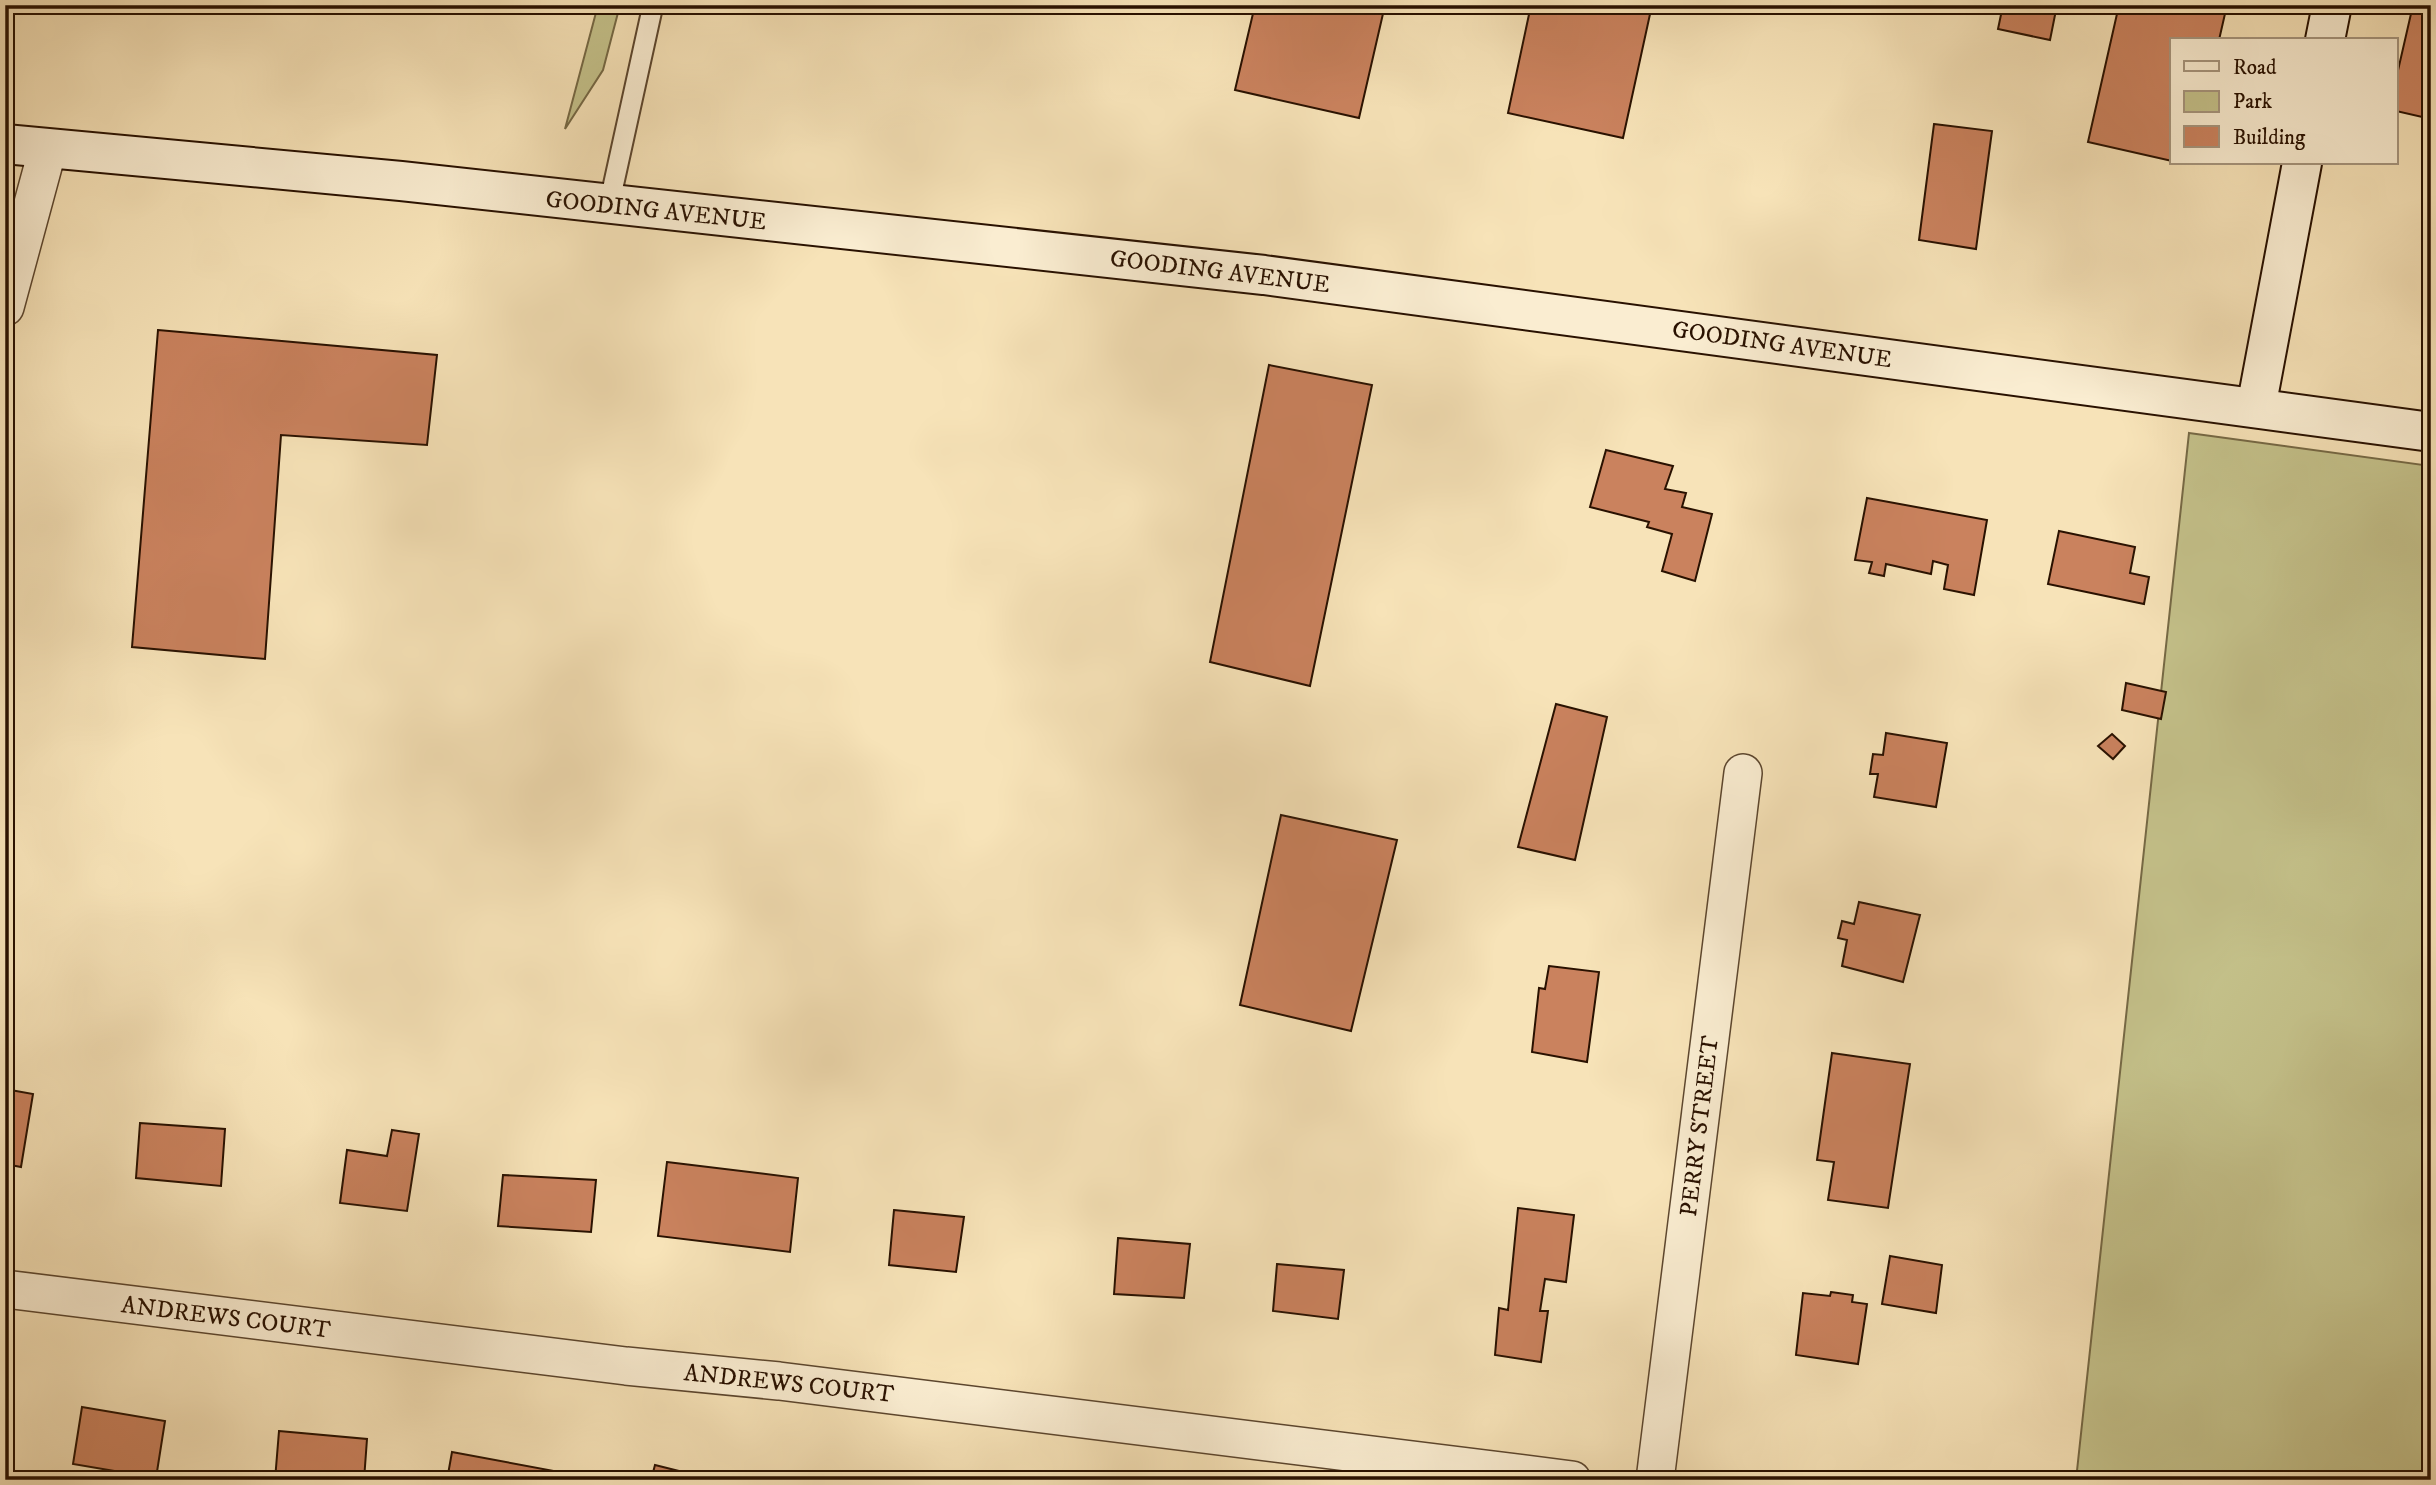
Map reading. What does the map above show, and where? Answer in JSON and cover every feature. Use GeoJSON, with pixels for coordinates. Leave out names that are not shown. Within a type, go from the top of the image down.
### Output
{"type":"FeatureCollection","features":[{"type":"Feature","properties":{"kind":"main road"},"geometry":{"type":"LineString","coordinates":[[2325,38],[2332,5]]}},
{"type":"Feature","properties":{"kind":"main road","name":"GOODING AVENUE"},"geometry":{"type":"LineString","coordinates":[[5,144],[401,181],[1265,275],[2431,432]]}},
{"type":"Feature","properties":{"kind":"main road"},"geometry":{"type":"LineString","coordinates":[[2256,408],[2302,164]]}},
{"type":"Feature","properties":{"kind":"street"},"geometry":{"type":"LineString","coordinates":[[5,307],[48,148]]}},
{"type":"Feature","properties":{"kind":"street","name":"PERRY STREET"},"geometry":{"type":"LineString","coordinates":[[1655,1480],[1743,773]]}},
{"type":"Feature","properties":{"kind":"street","name":"ANDREWS COURT"},"geometry":{"type":"LineString","coordinates":[[5,1289],[626,1366],[806,1384],[1572,1480]]}},
{"type":"Feature","properties":{"kind":"lane"},"geometry":{"type":"LineString","coordinates":[[609,205],[653,5]]}},
{"type":"Feature","properties":{"kind":"green space"},"geometry":{"type":"Polygon","coordinates":[[[598,5],[620,5],[603,70],[565,129],[598,5]]]}},
{"type":"Feature","properties":{"kind":"green space"},"geometry":{"type":"Polygon","coordinates":[[[2189,433],[2431,466],[2431,1480],[2076,1480],[2189,433]]]}},
{"type":"Feature","properties":{"kind":"building"},"geometry":{"type":"Polygon","coordinates":[[[1255,5],[1385,5],[1359,118],[1235,90],[1255,5]]]}},
{"type":"Feature","properties":{"kind":"building"},"geometry":{"type":"Polygon","coordinates":[[[1531,5],[1652,5],[1623,138],[1508,113],[1531,5]]]}},
{"type":"Feature","properties":{"kind":"building"},"geometry":{"type":"Polygon","coordinates":[[[2003,5],[2057,5],[2050,40],[1998,29],[2003,5]]]}},
{"type":"Feature","properties":{"kind":"building"},"geometry":{"type":"Polygon","coordinates":[[[2119,5],[2227,5],[2219,38],[2170,38],[2170,161],[2088,142],[2119,5]]]}},
{"type":"Feature","properties":{"kind":"building"},"geometry":{"type":"Polygon","coordinates":[[[2413,5],[2431,5],[2431,119],[2398,111],[2398,70],[2413,5]]]}},
{"type":"Feature","properties":{"kind":"building"},"geometry":{"type":"Polygon","coordinates":[[[1934,124],[1992,131],[1976,249],[1919,240],[1934,124]]]}},
{"type":"Feature","properties":{"kind":"building"},"geometry":{"type":"Polygon","coordinates":[[[158,330],[437,355],[427,445],[281,435],[265,659],[132,647],[158,330]]]}},
{"type":"Feature","properties":{"kind":"building"},"geometry":{"type":"Polygon","coordinates":[[[1269,365],[1372,385],[1310,686],[1210,662],[1269,365]]]}},
{"type":"Feature","properties":{"kind":"building"},"geometry":{"type":"Polygon","coordinates":[[[1606,450],[1673,466],[1665,489],[1686,493],[1682,507],[1712,514],[1695,581],[1662,571],[1672,534],[1647,527],[1649,522],[1590,507],[1606,450]]]}},
{"type":"Feature","properties":{"kind":"building"},"geometry":{"type":"Polygon","coordinates":[[[1867,498],[1987,520],[1974,595],[1944,589],[1948,565],[1933,561],[1931,574],[1886,564],[1884,576],[1869,573],[1872,562],[1855,560],[1867,498]]]}},
{"type":"Feature","properties":{"kind":"building"},"geometry":{"type":"Polygon","coordinates":[[[2059,531],[2135,547],[2130,573],[2149,577],[2144,604],[2048,584],[2059,531]]]}},
{"type":"Feature","properties":{"kind":"building"},"geometry":{"type":"Polygon","coordinates":[[[2126,683],[2166,692],[2161,719],[2122,710],[2126,683]]]}},
{"type":"Feature","properties":{"kind":"building"},"geometry":{"type":"Polygon","coordinates":[[[1556,704],[1607,717],[1575,860],[1518,847],[1556,704]]]}},
{"type":"Feature","properties":{"kind":"building"},"geometry":{"type":"Polygon","coordinates":[[[1886,733],[1947,743],[1936,807],[1874,797],[1878,774],[1870,774],[1873,754],[1883,755],[1886,733]]]}},
{"type":"Feature","properties":{"kind":"building"},"geometry":{"type":"Polygon","coordinates":[[[2112,734],[2125,746],[2113,759],[2098,746],[2112,734]]]}},
{"type":"Feature","properties":{"kind":"building"},"geometry":{"type":"Polygon","coordinates":[[[1281,815],[1397,840],[1351,1031],[1240,1005],[1281,815]]]}},
{"type":"Feature","properties":{"kind":"building"},"geometry":{"type":"Polygon","coordinates":[[[1859,902],[1920,915],[1903,982],[1842,966],[1847,940],[1838,938],[1842,921],[1854,924],[1859,902]]]}},
{"type":"Feature","properties":{"kind":"building"},"geometry":{"type":"Polygon","coordinates":[[[1549,966],[1599,972],[1587,1062],[1532,1052],[1539,988],[1545,989],[1549,966]]]}},
{"type":"Feature","properties":{"kind":"building"},"geometry":{"type":"Polygon","coordinates":[[[1832,1053],[1910,1064],[1888,1208],[1828,1200],[1834,1162],[1817,1160],[1832,1053]]]}},
{"type":"Feature","properties":{"kind":"building"},"geometry":{"type":"Polygon","coordinates":[[[5,1089],[33,1094],[21,1167],[5,1164],[5,1089]]]}},
{"type":"Feature","properties":{"kind":"building"},"geometry":{"type":"Polygon","coordinates":[[[140,1123],[225,1129],[221,1186],[136,1178],[140,1123]]]}},
{"type":"Feature","properties":{"kind":"building"},"geometry":{"type":"Polygon","coordinates":[[[392,1130],[419,1134],[407,1211],[340,1203],[347,1150],[387,1156],[392,1130]]]}},
{"type":"Feature","properties":{"kind":"building"},"geometry":{"type":"Polygon","coordinates":[[[667,1162],[798,1178],[790,1252],[658,1236],[667,1162]]]}},
{"type":"Feature","properties":{"kind":"building"},"geometry":{"type":"Polygon","coordinates":[[[503,1175],[596,1180],[591,1232],[498,1226],[503,1175]]]}},
{"type":"Feature","properties":{"kind":"building"},"geometry":{"type":"Polygon","coordinates":[[[1518,1208],[1574,1215],[1566,1282],[1545,1279],[1540,1311],[1548,1311],[1541,1362],[1495,1355],[1499,1308],[1508,1310],[1518,1208]]]}},
{"type":"Feature","properties":{"kind":"building"},"geometry":{"type":"Polygon","coordinates":[[[894,1210],[964,1217],[956,1272],[889,1265],[894,1210]]]}},
{"type":"Feature","properties":{"kind":"building"},"geometry":{"type":"Polygon","coordinates":[[[1118,1238],[1190,1244],[1184,1298],[1114,1294],[1118,1238]]]}},
{"type":"Feature","properties":{"kind":"building"},"geometry":{"type":"Polygon","coordinates":[[[1890,1256],[1942,1265],[1936,1313],[1882,1304],[1890,1256]]]}},
{"type":"Feature","properties":{"kind":"building"},"geometry":{"type":"Polygon","coordinates":[[[1277,1264],[1344,1270],[1338,1319],[1273,1311],[1277,1264]]]}},
{"type":"Feature","properties":{"kind":"building"},"geometry":{"type":"Polygon","coordinates":[[[1831,1292],[1853,1295],[1852,1302],[1867,1304],[1858,1364],[1796,1355],[1803,1293],[1830,1296],[1831,1292]]]}},
{"type":"Feature","properties":{"kind":"building"},"geometry":{"type":"Polygon","coordinates":[[[82,1407],[165,1421],[156,1478],[73,1464],[82,1407]]]}},
{"type":"Feature","properties":{"kind":"building"},"geometry":{"type":"Polygon","coordinates":[[[279,1431],[367,1439],[364,1480],[275,1480],[279,1431]]]}},
{"type":"Feature","properties":{"kind":"building"},"geometry":{"type":"Polygon","coordinates":[[[452,1452],[597,1479],[597,1480],[447,1480],[452,1452]]]}},
{"type":"Feature","properties":{"kind":"building"},"geometry":{"type":"Polygon","coordinates":[[[655,1465],[715,1480],[651,1480],[655,1465]]]}}]}
